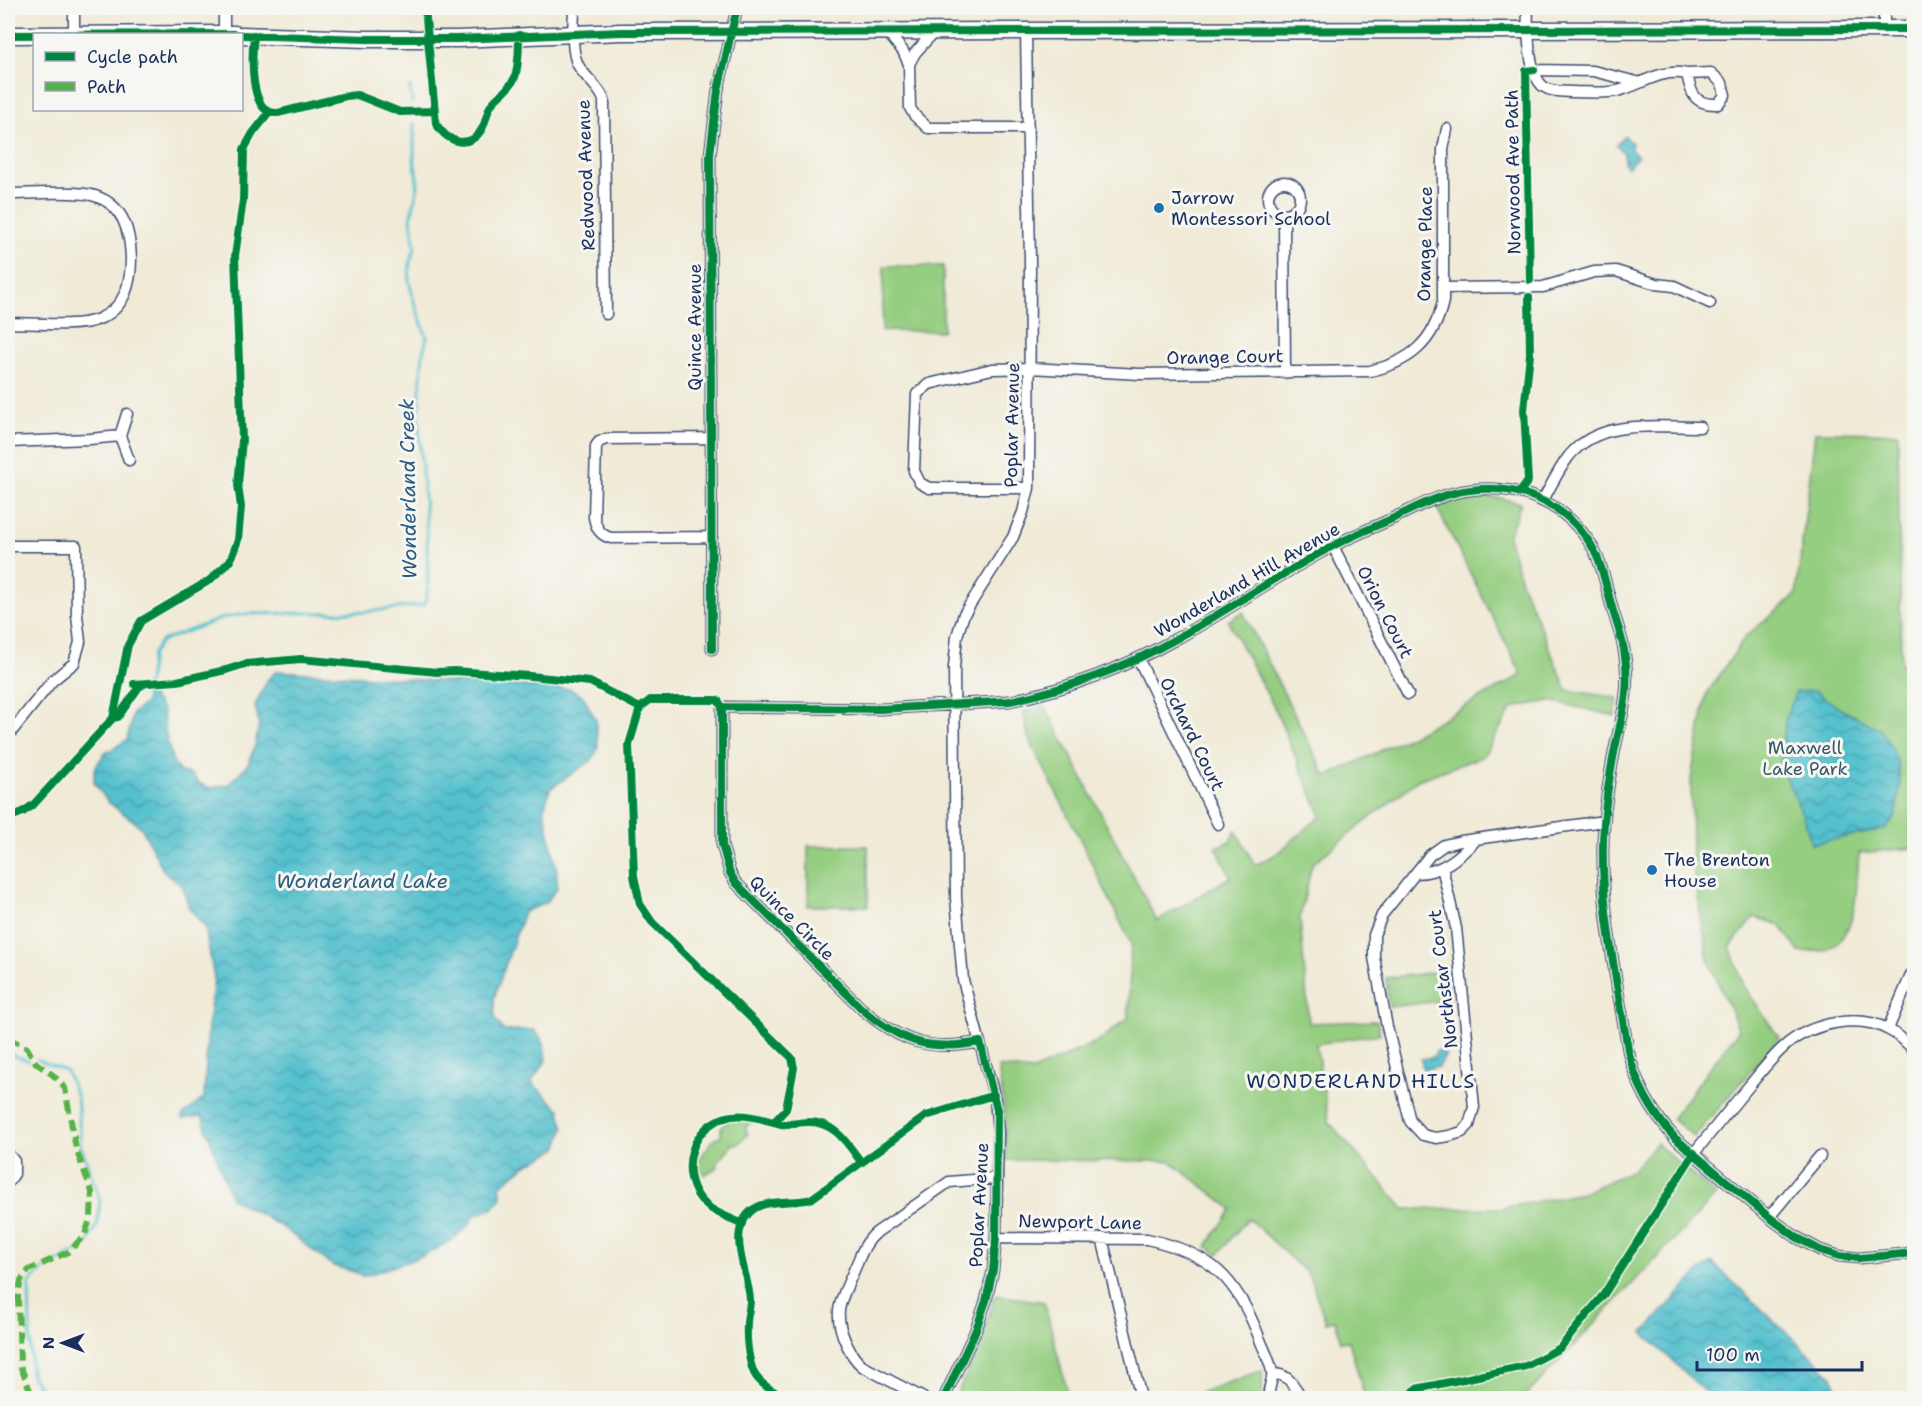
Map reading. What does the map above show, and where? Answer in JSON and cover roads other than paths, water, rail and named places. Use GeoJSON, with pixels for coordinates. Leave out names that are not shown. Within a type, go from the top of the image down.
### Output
{"type":"FeatureCollection","features":[{"type":"Feature","properties":{"kind":"main road"},"geometry":{"type":"LineString","coordinates":[[243,35],[367,39],[730,32],[1914,29]]}},
{"type":"Feature","properties":{"kind":"main road"},"geometry":{"type":"LineString","coordinates":[[8,34],[33,34]]}},
{"type":"Feature","properties":{"kind":"street"},"geometry":{"type":"LineString","coordinates":[[74,8],[74,33]]}},
{"type":"Feature","properties":{"kind":"street"},"geometry":{"type":"LineString","coordinates":[[224,8],[224,33]]}},
{"type":"Feature","properties":{"kind":"street","name":"Redwood Avenue"},"geometry":{"type":"LineString","coordinates":[[574,8],[574,55],[579,67],[600,90],[604,100],[606,314]]}},
{"type":"Feature","properties":{"kind":"street","name":"Quince Avenue"},"geometry":{"type":"LineString","coordinates":[[712,649],[710,155],[713,117],[736,8]]}},
{"type":"Feature","properties":{"kind":"street"},"geometry":{"type":"LineString","coordinates":[[1528,8],[1527,30],[1537,80],[1554,91],[1617,91],[1665,73],[1688,74]]}},
{"type":"Feature","properties":{"kind":"street"},"geometry":{"type":"LineString","coordinates":[[1884,8],[1884,29]]}},
{"type":"Feature","properties":{"kind":"street"},"geometry":{"type":"LineString","coordinates":[[887,32],[903,51],[909,64],[910,108],[928,128],[1028,128]]}},
{"type":"Feature","properties":{"kind":"street"},"geometry":{"type":"LineString","coordinates":[[909,64],[915,53],[935,32]]}},
{"type":"Feature","properties":{"kind":"street","name":"Poplar Avenue"},"geometry":{"type":"LineString","coordinates":[[944,1398],[975,1332],[986,1301],[993,1270],[996,1238],[997,1110],[963,980],[956,898],[954,667],[960,625],[971,601],[1012,537],[1023,512],[1029,488],[1026,32]]}},
{"type":"Feature","properties":{"kind":"street"},"geometry":{"type":"LineString","coordinates":[[1534,70],[1593,72],[1638,82]]}},
{"type":"Feature","properties":{"kind":"street","name":"Orange Place"},"geometry":{"type":"LineString","coordinates":[[1415,351],[1429,336],[1439,317],[1443,301],[1443,149],[1447,129]]}},
{"type":"Feature","properties":{"kind":"street"},"geometry":{"type":"LineString","coordinates":[[8,194],[82,194],[96,196],[111,204],[123,217],[129,233],[131,276],[128,290],[121,302],[99,319],[86,323],[8,323]]}},
{"type":"Feature","properties":{"kind":"street"},"geometry":{"type":"LineString","coordinates":[[1284,214],[1285,373]]}},
{"type":"Feature","properties":{"kind":"street"},"geometry":{"type":"LineString","coordinates":[[1443,288],[1543,287],[1594,272],[1616,271],[1656,284],[1674,286],[1710,303]]}},
{"type":"Feature","properties":{"kind":"street","name":"Orange Court"},"geometry":{"type":"LineString","coordinates":[[1029,488],[928,488],[920,483],[914,471],[917,394],[929,384],[992,369],[1030,368],[1140,374],[1370,371],[1389,367],[1415,351]]}},
{"type":"Feature","properties":{"kind":"street"},"geometry":{"type":"LineString","coordinates":[[127,414],[120,436],[129,460]]}},
{"type":"Feature","properties":{"kind":"street"},"geometry":{"type":"LineString","coordinates":[[1543,500],[1569,457],[1581,445],[1600,433],[1616,428],[1632,427],[1700,427]]}},
{"type":"Feature","properties":{"kind":"street"},"geometry":{"type":"LineString","coordinates":[[8,442],[120,436]]}},
{"type":"Feature","properties":{"kind":"street"},"geometry":{"type":"LineString","coordinates":[[711,438],[606,439],[599,442],[594,517],[601,533],[611,538],[711,537]]}},
{"type":"Feature","properties":{"kind":"street","name":"Wonderland Hill Avenue"},"geometry":{"type":"LineString","coordinates":[[722,708],[881,709],[1010,701],[1028,697],[1102,673],[1138,658],[1172,641],[1334,546],[1440,496],[1469,490],[1492,489],[1520,492],[1543,500],[1578,526],[1590,543],[1599,560],[1624,650],[1628,682],[1626,706],[1610,776],[1604,821],[1602,862],[1604,896],[1628,1050],[1633,1073],[1642,1094],[1659,1121],[1675,1138],[1796,1238],[1820,1250],[1839,1256],[1859,1258],[1914,1252]]}},
{"type":"Feature","properties":{"kind":"street"},"geometry":{"type":"LineString","coordinates":[[8,546],[76,546],[77,615],[80,642],[74,663],[52,681],[8,736]]}},
{"type":"Feature","properties":{"kind":"street","name":"Orion Court"},"geometry":{"type":"LineString","coordinates":[[1334,546],[1408,694]]}},
{"type":"Feature","properties":{"kind":"street","name":"Orchard Court"},"geometry":{"type":"LineString","coordinates":[[1138,658],[1218,824]]}},
{"type":"Feature","properties":{"kind":"street","name":"Quince Circle"},"geometry":{"type":"LineString","coordinates":[[722,708],[722,845],[730,873],[736,883],[862,1009],[883,1027],[903,1037],[940,1046],[960,1046],[980,1042]]}},
{"type":"Feature","properties":{"kind":"street","name":"Northstar Court"},"geometry":{"type":"LineString","coordinates":[[1443,867],[1456,928],[1474,1107],[1469,1125],[1462,1132],[1436,1138],[1423,1136],[1410,1121],[1387,1027],[1374,957],[1374,935],[1382,915],[1416,873],[1422,862],[1444,845],[1604,821]]}},
{"type":"Feature","properties":{"kind":"street"},"geometry":{"type":"LineString","coordinates":[[1416,873],[1431,872],[1443,867],[1477,839]]}},
{"type":"Feature","properties":{"kind":"street"},"geometry":{"type":"LineString","coordinates":[[1888,1029],[1914,968]]}},
{"type":"Feature","properties":{"kind":"street"},"geometry":{"type":"LineString","coordinates":[[1694,1153],[1772,1059],[1787,1044],[1805,1032],[1832,1023],[1870,1024],[1888,1029],[1914,1050]]}},
{"type":"Feature","properties":{"kind":"street"},"geometry":{"type":"LineString","coordinates":[[8,1154],[14,1161],[14,1174],[8,1182]]}},
{"type":"Feature","properties":{"kind":"street"},"geometry":{"type":"LineString","coordinates":[[1769,1217],[1820,1155]]}},
{"type":"Feature","properties":{"kind":"street"},"geometry":{"type":"LineString","coordinates":[[922,1398],[853,1359],[839,1327],[838,1314],[841,1302],[867,1240],[877,1232],[949,1182],[997,1178]]}},
{"type":"Feature","properties":{"kind":"street","name":"Newport Lane"},"geometry":{"type":"LineString","coordinates":[[996,1238],[1147,1239],[1191,1252],[1209,1263],[1225,1277],[1239,1294],[1249,1312],[1273,1374],[1268,1394],[1270,1398]]}},
{"type":"Feature","properties":{"kind":"street"},"geometry":{"type":"LineString","coordinates":[[1102,1238],[1142,1398]]}},
{"type":"Feature","properties":{"kind":"street"},"geometry":{"type":"LineString","coordinates":[[1273,1374],[1281,1374],[1291,1381],[1298,1392],[1296,1398]]}},
{"type":"Feature","properties":{"kind":"water"},"geometry":{"type":"Polygon","coordinates":[[[1625,136],[1632,143],[1631,150],[1638,156],[1628,167],[1624,162],[1624,153],[1616,145],[1625,136]]]}},
{"type":"Feature","properties":{"kind":"water","name":"Wonderland Lake"},"geometry":{"type":"Polygon","coordinates":[[[277,671],[570,689],[583,696],[596,720],[598,748],[592,760],[550,789],[544,809],[557,871],[557,889],[546,903],[524,912],[494,998],[495,1019],[504,1031],[534,1030],[544,1042],[546,1061],[531,1082],[560,1110],[564,1129],[557,1149],[525,1166],[500,1186],[502,1198],[492,1209],[475,1215],[456,1237],[426,1254],[363,1276],[333,1266],[282,1227],[231,1198],[202,1116],[183,1119],[182,1116],[204,1098],[208,1026],[214,978],[205,927],[189,908],[183,887],[163,870],[141,827],[108,802],[94,783],[94,770],[104,754],[127,740],[133,713],[146,703],[146,697],[150,694],[163,711],[166,736],[173,762],[180,772],[191,774],[200,784],[211,788],[229,784],[248,764],[255,745],[259,723],[255,705],[268,679],[277,671]]]}},
{"type":"Feature","properties":{"kind":"water"},"geometry":{"type":"Polygon","coordinates":[[[1815,691],[1842,710],[1880,729],[1893,750],[1898,764],[1900,785],[1896,814],[1886,829],[1811,844],[1805,820],[1780,764],[1786,717],[1796,692],[1815,691]]]}},
{"type":"Feature","properties":{"kind":"water"},"geometry":{"type":"Polygon","coordinates":[[[1438,1050],[1446,1055],[1439,1067],[1423,1069],[1421,1059],[1433,1057],[1438,1050]]]}},
{"type":"Feature","properties":{"kind":"water"},"geometry":{"type":"Polygon","coordinates":[[[1712,1262],[1831,1375],[1837,1387],[1827,1398],[1712,1398],[1643,1333],[1699,1272],[1712,1262]]]}},
{"type":"Feature","properties":{"kind":"waterway","name":"Wonderland Creek"},"geometry":{"type":"LineString","coordinates":[[404,8],[404,13]]}},
{"type":"Feature","properties":{"kind":"waterway","name":"Wonderland Creek"},"geometry":{"type":"LineString","coordinates":[[410,87],[412,102]]}},
{"type":"Feature","properties":{"kind":"waterway","name":"Wonderland Creek"},"geometry":{"type":"LineString","coordinates":[[146,697],[152,655],[161,641],[223,618],[245,614],[364,612],[424,605],[428,588],[427,536],[418,417],[423,352],[427,338],[409,281],[410,262],[415,248],[411,217],[418,186],[414,158],[414,123]]}},
{"type":"Feature","properties":{"kind":"waterway"},"geometry":{"type":"LineString","coordinates":[[8,1050],[14,1056],[28,1060]]}},
{"type":"Feature","properties":{"kind":"waterway"},"geometry":{"type":"LineString","coordinates":[[37,1059],[66,1071],[77,1097],[81,1146],[100,1200],[98,1223],[86,1246],[42,1270],[29,1284],[31,1376],[47,1398]]}},
{"type":"Feature","properties":{"kind":"place","name":"Jarrow Montessori School"},"geometry":{"type":"Point","coordinates":[1159,208]}},
{"type":"Feature","properties":{"kind":"place","name":"The Brenton House"},"geometry":{"type":"Point","coordinates":[1652,870]}},
{"type":"Feature","properties":{"kind":"district","name":"WONDERLAND HILLS"},"geometry":{"type":"Point","coordinates":[1361,1081]}},
{"type":"Feature","properties":{"kind":"park label","name":"Maxwell Lake Park"},"geometry":{"type":"Point","coordinates":[1805,758]}}]}
